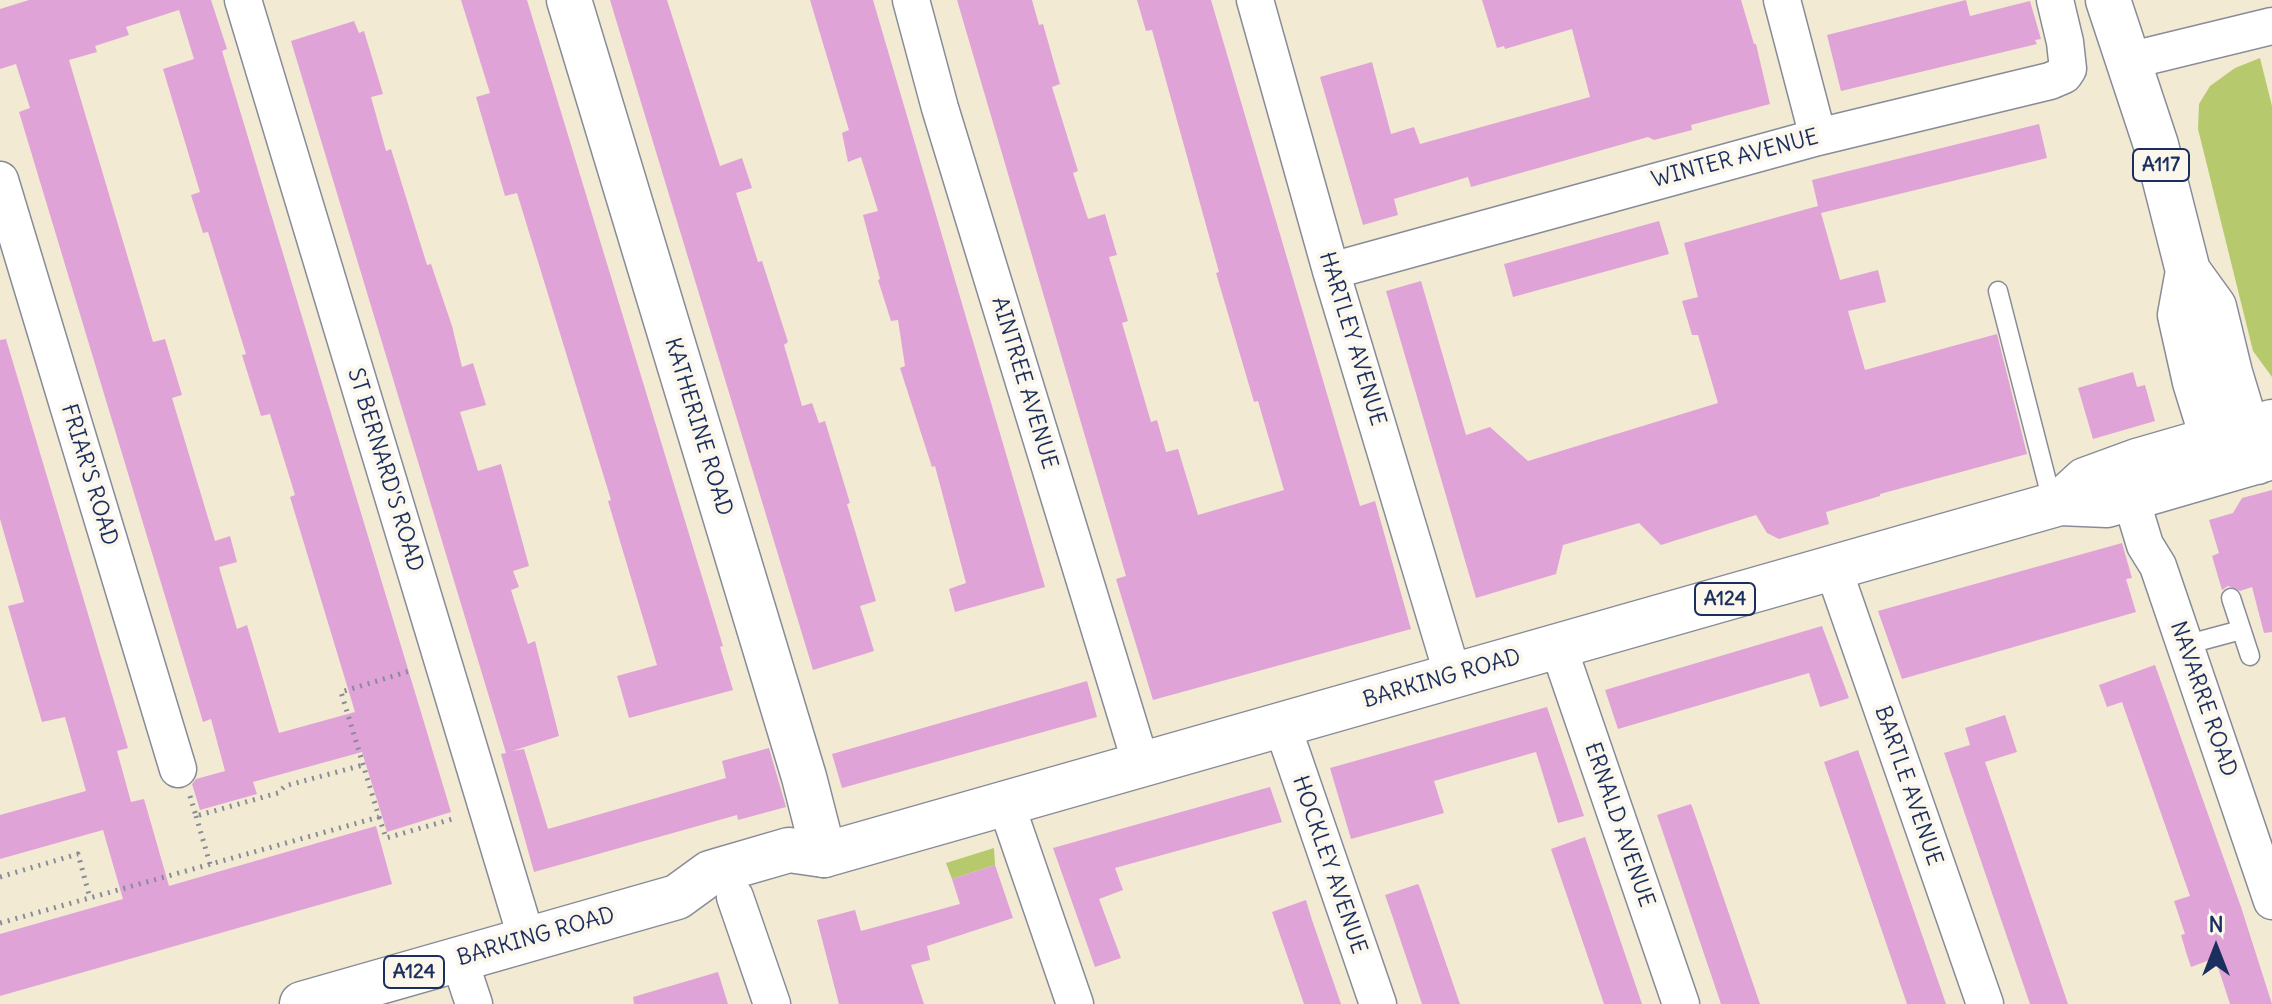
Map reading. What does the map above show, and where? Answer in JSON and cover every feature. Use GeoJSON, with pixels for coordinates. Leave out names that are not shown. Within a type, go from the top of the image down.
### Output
{"type":"FeatureCollection","features":[{"type":"Feature","properties":{"kind":"main road","name":"KATHERINE ROAD"},"geometry":{"type":"LineString","coordinates":[[569,0],[804,777],[824,855]]}},
{"type":"Feature","properties":{"kind":"main road","name":"A117"},"geometry":{"type":"LineString","coordinates":[[2108,0],[2156,145],[2188,271],[2180,315],[2195,382],[2247,447]]}},
{"type":"Feature","properties":{"kind":"main road","name":"BARKING ROAD"},"geometry":{"type":"LineString","coordinates":[[302,1004],[677,897],[710,873],[789,850],[824,855],[2056,504],[2107,505],[2131,499],[2247,447]]}},
{"type":"Feature","properties":{"kind":"main road","name":"BARKING ROAD"},"geometry":{"type":"LineString","coordinates":[[2056,504],[2085,480],[2137,461],[2247,447]]}},
{"type":"Feature","properties":{"kind":"main road","name":"BARKING ROAD"},"geometry":{"type":"LineString","coordinates":[[677,897],[718,902],[797,879],[824,855]]}},
{"type":"Feature","properties":{"kind":"street","name":"ST BERNARD'S ROAD"},"geometry":{"type":"LineString","coordinates":[[243,0],[527,940]]}},
{"type":"Feature","properties":{"kind":"street","name":"AINTREE AVENUE"},"geometry":{"type":"LineString","coordinates":[[911,0],[940,108],[1141,764]]}},
{"type":"Feature","properties":{"kind":"street","name":"HARTLEY AVENUE"},"geometry":{"type":"LineString","coordinates":[[1255,0],[1331,271],[1453,676]]}},
{"type":"Feature","properties":{"kind":"street"},"geometry":{"type":"LineString","coordinates":[[1782,0],[1818,137]]}},
{"type":"Feature","properties":{"kind":"street","name":"WINTER AVENUE"},"geometry":{"type":"LineString","coordinates":[[1331,271],[1818,137],[2050,81],[2064,75],[2068,63],[2055,0]]}},
{"type":"Feature","properties":{"kind":"street"},"geometry":{"type":"LineString","coordinates":[[2128,61],[2272,26]]}},
{"type":"Feature","properties":{"kind":"street","name":"FRIAR'S ROAD"},"geometry":{"type":"LineString","coordinates":[[0,180],[178,769]]}},
{"type":"Feature","properties":{"kind":"street","name":"NAVARRE ROAD"},"geometry":{"type":"LineString","coordinates":[[2131,499],[2145,545],[2158,566],[2272,901]]}},
{"type":"Feature","properties":{"kind":"street","name":"BARTLE AVENUE"},"geometry":{"type":"LineString","coordinates":[[1833,568],[1985,1004]]}},
{"type":"Feature","properties":{"kind":"street","name":"ERNALD AVENUE"},"geometry":{"type":"LineString","coordinates":[[1558,646],[1681,1004]]}},
{"type":"Feature","properties":{"kind":"street","name":"HOCKLEY AVENUE"},"geometry":{"type":"LineString","coordinates":[[1282,725],[1378,1004]]}},
{"type":"Feature","properties":{"kind":"street"},"geometry":{"type":"LineString","coordinates":[[1006,804],[1075,1004]]}},
{"type":"Feature","properties":{"kind":"street"},"geometry":{"type":"LineString","coordinates":[[735,897],[772,1004]]}},
{"type":"Feature","properties":{"kind":"street"},"geometry":{"type":"LineString","coordinates":[[459,959],[474,1004]]}},
{"type":"Feature","properties":{"kind":"lane"},"geometry":{"type":"LineString","coordinates":[[1998,291],[2056,504]]}},
{"type":"Feature","properties":{"kind":"lane"},"geometry":{"type":"LineString","coordinates":[[2231,598],[2250,656]]}},
{"type":"Feature","properties":{"kind":"lane"},"geometry":{"type":"LineString","coordinates":[[2185,645],[2241,630]]}},
{"type":"Feature","properties":{"kind":"path"},"geometry":{"type":"LineString","coordinates":[[442,661],[341,692],[363,765],[386,838],[487,810]]}},
{"type":"Feature","properties":{"kind":"path"},"geometry":{"type":"LineString","coordinates":[[196,816],[278,793],[285,786],[363,765]]}},
{"type":"Feature","properties":{"kind":"path"},"geometry":{"type":"LineString","coordinates":[[178,769],[181,768],[210,864]]}},
{"type":"Feature","properties":{"kind":"path"},"geometry":{"type":"LineString","coordinates":[[0,923],[379,817]]}},
{"type":"Feature","properties":{"kind":"path"},"geometry":{"type":"LineString","coordinates":[[0,877],[78,854],[90,898]]}},
{"type":"Feature","properties":{"kind":"green space"},"geometry":{"type":"Polygon","coordinates":[[[2260,58],[2272,106],[2272,377],[2253,351],[2198,129],[2199,104],[2210,86],[2235,68],[2260,58]]]}},
{"type":"Feature","properties":{"kind":"green space"},"geometry":{"type":"Polygon","coordinates":[[[994,848],[995,865],[952,879],[946,863],[994,848]]]}},
{"type":"Feature","properties":{"kind":"building"},"geometry":{"type":"Polygon","coordinates":[[[29,0],[211,0],[227,49],[222,51],[451,812],[387,832],[362,752],[253,782],[257,794],[200,810],[192,784],[196,779],[225,771],[211,719],[203,722],[19,112],[30,108],[16,64],[0,69],[0,9],[29,0]],[[179,10],[126,27],[129,35],[95,46],[97,52],[69,60],[153,342],[165,339],[182,395],[172,398],[215,541],[230,536],[237,562],[219,567],[237,629],[247,625],[279,733],[355,712],[290,497],[295,495],[270,414],[261,416],[242,355],[246,354],[208,232],[203,233],[191,195],[200,192],[163,69],[194,59],[179,10]]]}},
{"type":"Feature","properties":{"kind":"building"},"geometry":{"type":"Polygon","coordinates":[[[461,0],[527,0],[723,646],[720,647],[733,690],[629,718],[617,676],[657,665],[608,501],[611,500],[517,193],[505,196],[476,97],[490,93],[461,0]]]}},
{"type":"Feature","properties":{"kind":"building"},"geometry":{"type":"Polygon","coordinates":[[[610,0],[667,0],[720,166],[742,158],[752,188],[736,193],[788,342],[784,345],[802,406],[812,403],[819,423],[825,421],[850,503],[847,504],[876,601],[860,606],[874,651],[813,670],[610,0]]]}},
{"type":"Feature","properties":{"kind":"building"},"geometry":{"type":"Polygon","coordinates":[[[810,0],[873,0],[1045,587],[955,612],[949,589],[966,583],[935,466],[932,467],[900,368],[905,366],[898,320],[891,321],[878,280],[863,215],[878,211],[861,157],[848,162],[842,133],[849,130],[810,0]]]}},
{"type":"Feature","properties":{"kind":"building"},"geometry":{"type":"Polygon","coordinates":[[[957,0],[1032,0],[1039,25],[1043,24],[1060,84],[1052,87],[1078,171],[1073,173],[1088,219],[1105,214],[1117,255],[1109,257],[1128,321],[1122,323],[1151,422],[1157,420],[1166,452],[1178,449],[1198,515],[1284,490],[1216,273],[1219,272],[1152,30],[1146,31],[1137,0],[1211,0],[1360,506],[1375,501],[1411,629],[1153,700],[1116,579],[1126,576],[957,0]]]}},
{"type":"Feature","properties":{"kind":"building"},"geometry":{"type":"Polygon","coordinates":[[[1482,0],[1741,0],[1756,44],[1770,104],[1691,125],[1692,130],[1654,140],[1648,137],[1471,187],[1468,177],[1394,199],[1398,215],[1363,225],[1320,77],[1372,62],[1391,134],[1414,127],[1420,144],[1590,97],[1572,29],[1505,49],[1504,46],[1497,48],[1482,0]]]}},
{"type":"Feature","properties":{"kind":"building"},"geometry":{"type":"Polygon","coordinates":[[[1966,0],[1970,16],[2030,1],[2041,39],[2035,40],[2037,44],[1841,91],[1827,35],[1966,0]]]}},
{"type":"Feature","properties":{"kind":"building"},"geometry":{"type":"Polygon","coordinates":[[[354,21],[359,33],[364,31],[383,94],[371,97],[386,151],[391,149],[427,265],[431,264],[452,326],[462,367],[473,363],[486,405],[460,412],[478,471],[501,464],[529,566],[513,571],[519,587],[511,590],[528,644],[535,641],[559,736],[512,751],[524,749],[548,829],[726,778],[722,761],[769,748],[786,807],[738,820],[737,815],[534,872],[501,754],[506,753],[291,41],[354,21]]]}},
{"type":"Feature","properties":{"kind":"building"},"geometry":{"type":"Polygon","coordinates":[[[2039,124],[2047,158],[1821,213],[1840,280],[1878,270],[1886,302],[1848,311],[1865,370],[1997,334],[2027,454],[1826,512],[1829,524],[1779,539],[1767,533],[1756,515],[1661,545],[1639,523],[1563,545],[1556,574],[1476,598],[1386,291],[1421,281],[1466,435],[1490,427],[1528,461],[1718,403],[1698,335],[1692,335],[1682,301],[1698,297],[1684,243],[1818,206],[1812,180],[2039,124]]]}},
{"type":"Feature","properties":{"kind":"building"},"geometry":{"type":"Polygon","coordinates":[[[1659,221],[1669,254],[1513,297],[1504,264],[1659,221]]]}},
{"type":"Feature","properties":{"kind":"building"},"geometry":{"type":"Polygon","coordinates":[[[6,339],[128,748],[117,751],[131,802],[144,799],[169,886],[376,826],[392,884],[0,996],[0,934],[123,899],[103,830],[0,859],[0,815],[86,791],[65,717],[42,722],[8,606],[24,602],[0,519],[0,340],[6,339]]]}},
{"type":"Feature","properties":{"kind":"building"},"geometry":{"type":"Polygon","coordinates":[[[2133,372],[2137,387],[2145,385],[2155,421],[2093,439],[2078,388],[2133,372]]]}},
{"type":"Feature","properties":{"kind":"building"},"geometry":{"type":"Polygon","coordinates":[[[2272,490],[2272,632],[2264,633],[2252,587],[2240,591],[2228,586],[2222,590],[2212,556],[2219,553],[2209,520],[2233,513],[2242,498],[2272,490]]]}},
{"type":"Feature","properties":{"kind":"building"},"geometry":{"type":"Polygon","coordinates":[[[2122,543],[2132,578],[2126,579],[2136,612],[1902,679],[1878,611],[2122,543]]]}},
{"type":"Feature","properties":{"kind":"building"},"geometry":{"type":"Polygon","coordinates":[[[1822,626],[1849,698],[1820,707],[1809,673],[1618,729],[1605,690],[1822,626]]]}},
{"type":"Feature","properties":{"kind":"building"},"geometry":{"type":"Polygon","coordinates":[[[2155,665],[2272,1004],[2230,1004],[2215,958],[2191,967],[2181,935],[2185,934],[2174,901],[2190,896],[2122,702],[2107,707],[2099,685],[2155,665]]]}},
{"type":"Feature","properties":{"kind":"building"},"geometry":{"type":"Polygon","coordinates":[[[1087,681],[1097,717],[842,788],[832,754],[1087,681]]]}},
{"type":"Feature","properties":{"kind":"building"},"geometry":{"type":"Polygon","coordinates":[[[1547,707],[1584,816],[1558,823],[1536,752],[1434,781],[1444,813],[1351,839],[1330,768],[1547,707]]]}},
{"type":"Feature","properties":{"kind":"building"},"geometry":{"type":"Polygon","coordinates":[[[2005,715],[2017,752],[1985,762],[2068,1004],[2030,1004],[1944,753],[1970,745],[1965,728],[2005,715]]]}},
{"type":"Feature","properties":{"kind":"building"},"geometry":{"type":"Polygon","coordinates":[[[1858,750],[1946,1004],[1907,1004],[1824,762],[1858,750]]]}},
{"type":"Feature","properties":{"kind":"building"},"geometry":{"type":"Polygon","coordinates":[[[1270,787],[1282,822],[1115,868],[1123,890],[1099,899],[1121,958],[1095,967],[1053,848],[1270,787]]]}},
{"type":"Feature","properties":{"kind":"building"},"geometry":{"type":"Polygon","coordinates":[[[1691,804],[1760,1004],[1721,1004],[1657,815],[1691,804]]]}},
{"type":"Feature","properties":{"kind":"building"},"geometry":{"type":"Polygon","coordinates":[[[1585,837],[1642,1004],[1604,1004],[1551,849],[1585,837]]]}},
{"type":"Feature","properties":{"kind":"building"},"geometry":{"type":"Polygon","coordinates":[[[995,865],[1013,918],[927,946],[930,960],[911,965],[924,1004],[839,1004],[817,920],[855,910],[861,931],[960,904],[952,879],[995,865]]]}},
{"type":"Feature","properties":{"kind":"building"},"geometry":{"type":"Polygon","coordinates":[[[1418,884],[1460,1004],[1422,1004],[1385,895],[1418,884]]]}},
{"type":"Feature","properties":{"kind":"building"},"geometry":{"type":"Polygon","coordinates":[[[1306,900],[1341,1004],[1304,1004],[1272,912],[1306,900]]]}},
{"type":"Feature","properties":{"kind":"building"},"geometry":{"type":"Polygon","coordinates":[[[718,972],[728,1004],[634,1004],[633,997],[718,972]]]}}]}
